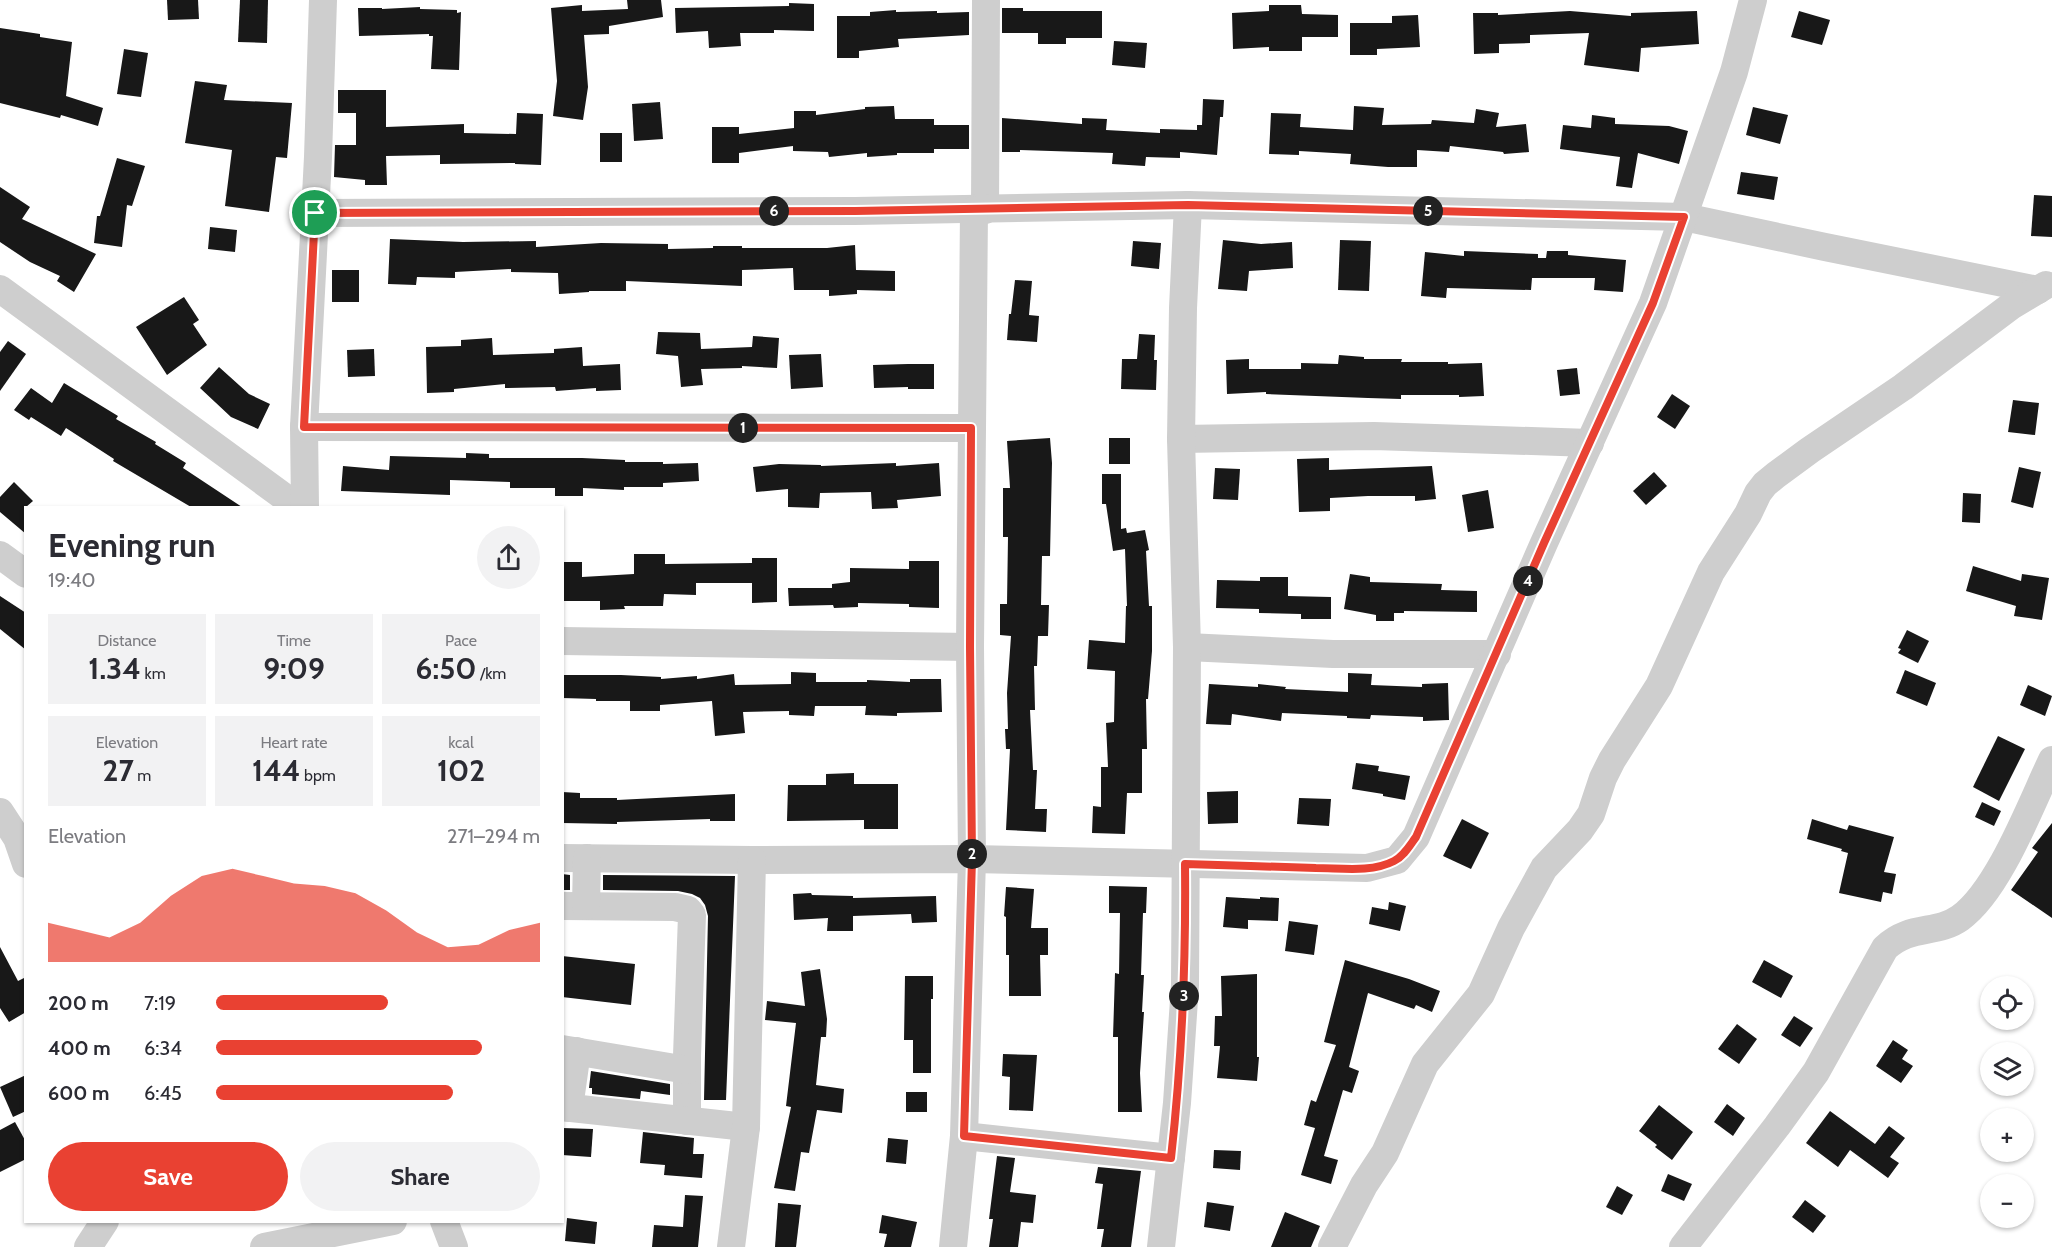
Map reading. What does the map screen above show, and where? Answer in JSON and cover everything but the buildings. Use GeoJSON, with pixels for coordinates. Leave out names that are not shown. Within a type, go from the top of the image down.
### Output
{"type":"FeatureCollection","features":[{"type":"Feature","properties":{"kind":"street"},"geometry":{"type":"LineString","coordinates":[[305,506],[304,427],[318,157],[322,0]]}},
{"type":"Feature","properties":{"kind":"street"},"geometry":{"type":"LineString","coordinates":[[953,1247],[964,1136],[972,859],[971,428],[986,0]]}},
{"type":"Feature","properties":{"kind":"street"},"geometry":{"type":"LineString","coordinates":[[687,1121],[692,915],[688,910],[675,907],[574,906],[575,858],[972,859],[1367,868],[1397,860],[1416,837],[1544,543],[1653,303],[1734,72],[1753,0]]}},
{"type":"Feature","properties":{"kind":"street"},"geometry":{"type":"LineString","coordinates":[[315,213],[980,210],[1188,205],[1684,217],[1825,248],[2045,286]]}},
{"type":"Feature","properties":{"kind":"street"},"geometry":{"type":"LineString","coordinates":[[1161,1247],[1177,1103],[1185,985],[1187,647],[1181,439],[1183,308],[1188,205]]}},
{"type":"Feature","properties":{"kind":"street"},"geometry":{"type":"LineString","coordinates":[[1332,1247],[1364,1185],[1384,1153],[1425,1064],[1481,994],[1511,928],[1544,868],[1580,830],[1591,814],[1603,777],[1659,686],[1711,572],[1748,514],[1758,493],[1776,475],[1903,387],[2012,306],[2045,286]]}},
{"type":"Feature","properties":{"kind":"street"},"geometry":{"type":"LineString","coordinates":[[0,289],[297,506]]}},
{"type":"Feature","properties":{"kind":"street"},"geometry":{"type":"LineString","coordinates":[[304,427],[971,428]]}},
{"type":"Feature","properties":{"kind":"street"},"geometry":{"type":"LineString","coordinates":[[1181,439],[1374,436],[1590,442]]}},
{"type":"Feature","properties":{"kind":"street"},"geometry":{"type":"LineString","coordinates":[[0,555],[24,573]]}},
{"type":"Feature","properties":{"kind":"street"},"geometry":{"type":"LineString","coordinates":[[564,641],[970,647]]}},
{"type":"Feature","properties":{"kind":"street"},"geometry":{"type":"LineString","coordinates":[[1187,647],[1333,654],[1497,654]]}},
{"type":"Feature","properties":{"kind":"street"},"geometry":{"type":"LineString","coordinates":[[1683,1247],[1816,1072],[1885,948],[1904,934],[1942,927],[1959,918],[1973,906],[1997,874],[2052,760]]}},
{"type":"Feature","properties":{"kind":"street"},"geometry":{"type":"LineString","coordinates":[[0,812],[17,838],[24,858]]}},
{"type":"Feature","properties":{"kind":"street"},"geometry":{"type":"LineString","coordinates":[[731,1247],[746,1127],[752,860]]}},
{"type":"Feature","properties":{"kind":"street"},"geometry":{"type":"LineString","coordinates":[[687,1070],[570,1050],[566,1108],[746,1127]]}},
{"type":"Feature","properties":{"kind":"street"},"geometry":{"type":"LineString","coordinates":[[964,1136],[1171,1158]]}},
{"type":"Feature","properties":{"kind":"street"},"geometry":{"type":"LineString","coordinates":[[88,1247],[104,1223]]}},
{"type":"Feature","properties":{"kind":"street"},"geometry":{"type":"LineString","coordinates":[[264,1247],[383,1223]]}},
{"type":"Feature","properties":{"kind":"street"},"geometry":{"type":"LineString","coordinates":[[445,1223],[454,1247]]}},
{"type":"Feature","properties":{"kind":"route"},"geometry":{"type":"LineString","coordinates":[[1188,205],[1684,217],[1653,303],[1544,543],[1416,837],[1397,860],[1367,868],[1185,864],[1185,985],[1171,1158],[964,1136],[972,859],[971,428],[304,427],[315,213],[974,210],[1188,205]]}}]}
